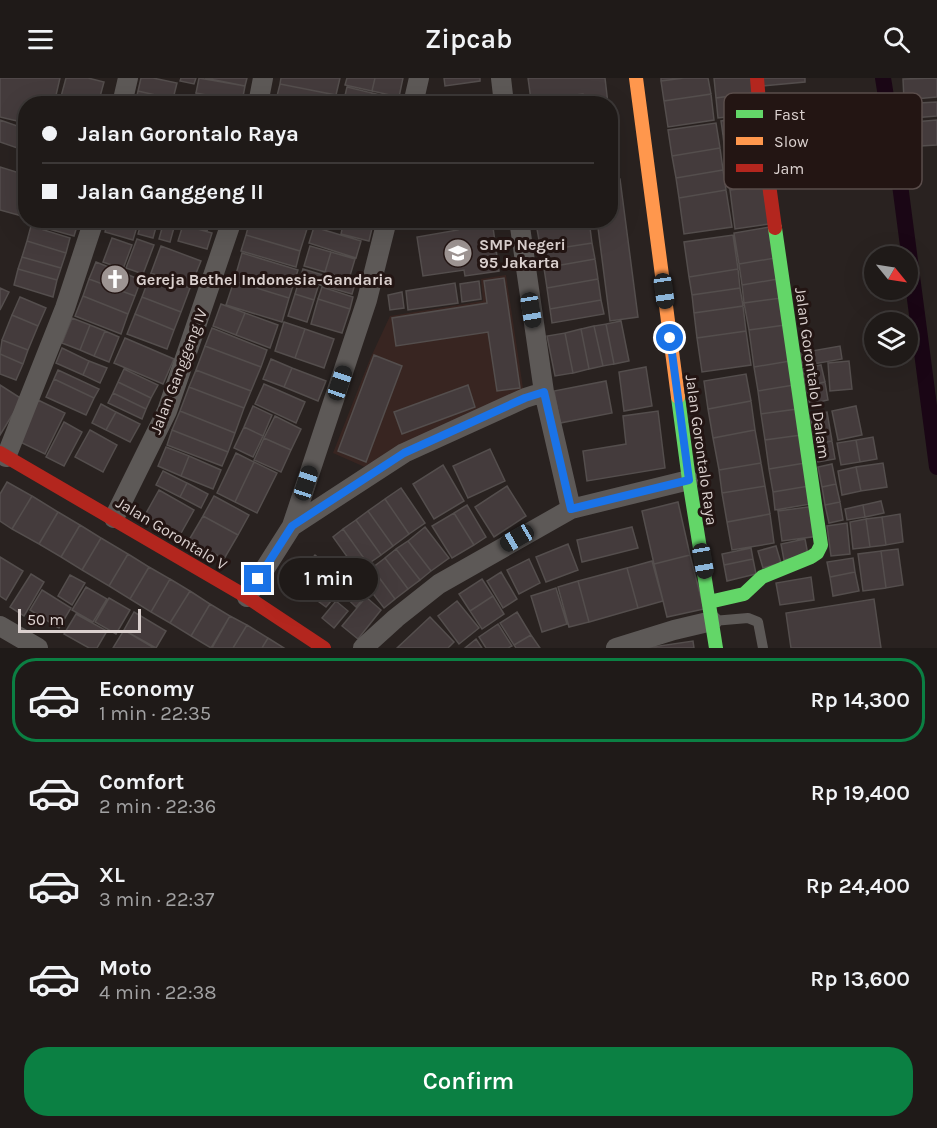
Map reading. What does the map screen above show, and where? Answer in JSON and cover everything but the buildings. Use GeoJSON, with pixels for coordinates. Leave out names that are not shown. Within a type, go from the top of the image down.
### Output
{"type":"FeatureCollection","features":[{"type":"Feature","properties":{"kind":"street"},"geometry":{"type":"LineString","coordinates":[[124,96],[128,78]]}},
{"type":"Feature","properties":{"kind":"street"},"geometry":{"type":"LineString","coordinates":[[260,96],[263,78]]}},
{"type":"Feature","properties":{"kind":"street"},"geometry":{"type":"LineString","coordinates":[[415,96],[418,78]]}},
{"type":"Feature","properties":{"kind":"street"},"geometry":{"type":"LineString","coordinates":[[501,78],[503,96]]}},
{"type":"Feature","properties":{"kind":"street","name":"Jalan Gorontalo Raya"},"geometry":{"type":"LineString","coordinates":[[636,78],[689,480],[716,648]]}},
{"type":"Feature","properties":{"kind":"street","name":"Jalan Gorontalo I Dalam"},"geometry":{"type":"LineString","coordinates":[[757,78],[758,93]]}},
{"type":"Feature","properties":{"kind":"street","name":"Jalan Gorontalo I Dalam"},"geometry":{"type":"LineString","coordinates":[[711,612],[744,594],[768,574],[811,557],[817,553],[821,545],[769,189]]}},
{"type":"Feature","properties":{"kind":"street"},"geometry":{"type":"LineString","coordinates":[[3,455],[65,308],[91,228]]}},
{"type":"Feature","properties":{"kind":"street","name":"Jalan Ganggeng IV"},"geometry":{"type":"LineString","coordinates":[[114,518],[167,411],[229,228]]}},
{"type":"Feature","properties":{"kind":"street"},"geometry":{"type":"LineString","coordinates":[[247,597],[292,526],[368,300],[385,228]]}},
{"type":"Feature","properties":{"kind":"street"},"geometry":{"type":"LineString","coordinates":[[520,228],[544,392],[571,509]]}},
{"type":"Feature","properties":{"kind":"street"},"geometry":{"type":"LineString","coordinates":[[292,526],[404,453],[525,398],[544,392]]}},
{"type":"Feature","properties":{"kind":"street","name":"Jalan Gorontalo V"},"geometry":{"type":"LineString","coordinates":[[3,455],[247,597],[324,648]]}},
{"type":"Feature","properties":{"kind":"street"},"geometry":{"type":"LineString","coordinates":[[363,648],[439,584],[571,509],[689,480]]}},
{"type":"Feature","properties":{"kind":"street"},"geometry":{"type":"LineString","coordinates":[[615,648],[674,630],[711,612]]}},
{"type":"Feature","properties":{"kind":"street"},"geometry":{"type":"LineString","coordinates":[[0,626],[38,648]]}},
{"type":"Feature","properties":{"kind":"lane"},"geometry":{"type":"LineString","coordinates":[[711,612],[748,618],[758,622],[763,648]]}},
{"type":"Feature","properties":{"kind":"shaded area"},"geometry":{"type":"Polygon","coordinates":[[[506,275],[524,395],[367,468],[333,453],[370,359],[390,316],[483,301],[481,279],[506,275]]]}},
{"type":"Feature","properties":{"kind":"waterway"},"geometry":{"type":"LineString","coordinates":[[883,78],[885,93]]}},
{"type":"Feature","properties":{"kind":"waterway"},"geometry":{"type":"LineString","coordinates":[[901,189],[937,467]]}},
{"type":"Feature","properties":{"kind":"traffic: fast"},"geometry":{"type":"LineString","coordinates":[[709,602],[744,594],[762,577],[811,557],[817,553],[821,545],[775,228]]}},
{"type":"Feature","properties":{"kind":"traffic: fast"},"geometry":{"type":"LineString","coordinates":[[678,397],[716,648]]}},
{"type":"Feature","properties":{"kind":"traffic: slow"},"geometry":{"type":"LineString","coordinates":[[636,78],[678,397]]}},
{"type":"Feature","properties":{"kind":"traffic: jam"},"geometry":{"type":"LineString","coordinates":[[757,78],[758,93]]}},
{"type":"Feature","properties":{"kind":"traffic: jam"},"geometry":{"type":"LineString","coordinates":[[770,189],[775,228]]}},
{"type":"Feature","properties":{"kind":"traffic: jam"},"geometry":{"type":"LineString","coordinates":[[0,453],[247,597],[324,648]]}},
{"type":"Feature","properties":{"kind":"place","name":"SMP Negeri 95 Jakarta"},"geometry":{"type":"Point","coordinates":[458,253]}},
{"type":"Feature","properties":{"kind":"place","name":"Gereja Bethel Indonesia-Gandaria"},"geometry":{"type":"Point","coordinates":[115,279]}},
{"type":"Feature","properties":{"kind":"route"},"geometry":{"type":"LineString","coordinates":[[258,579],[292,526],[404,453],[525,398],[544,392],[571,509],[689,480],[670,338]]}}]}
